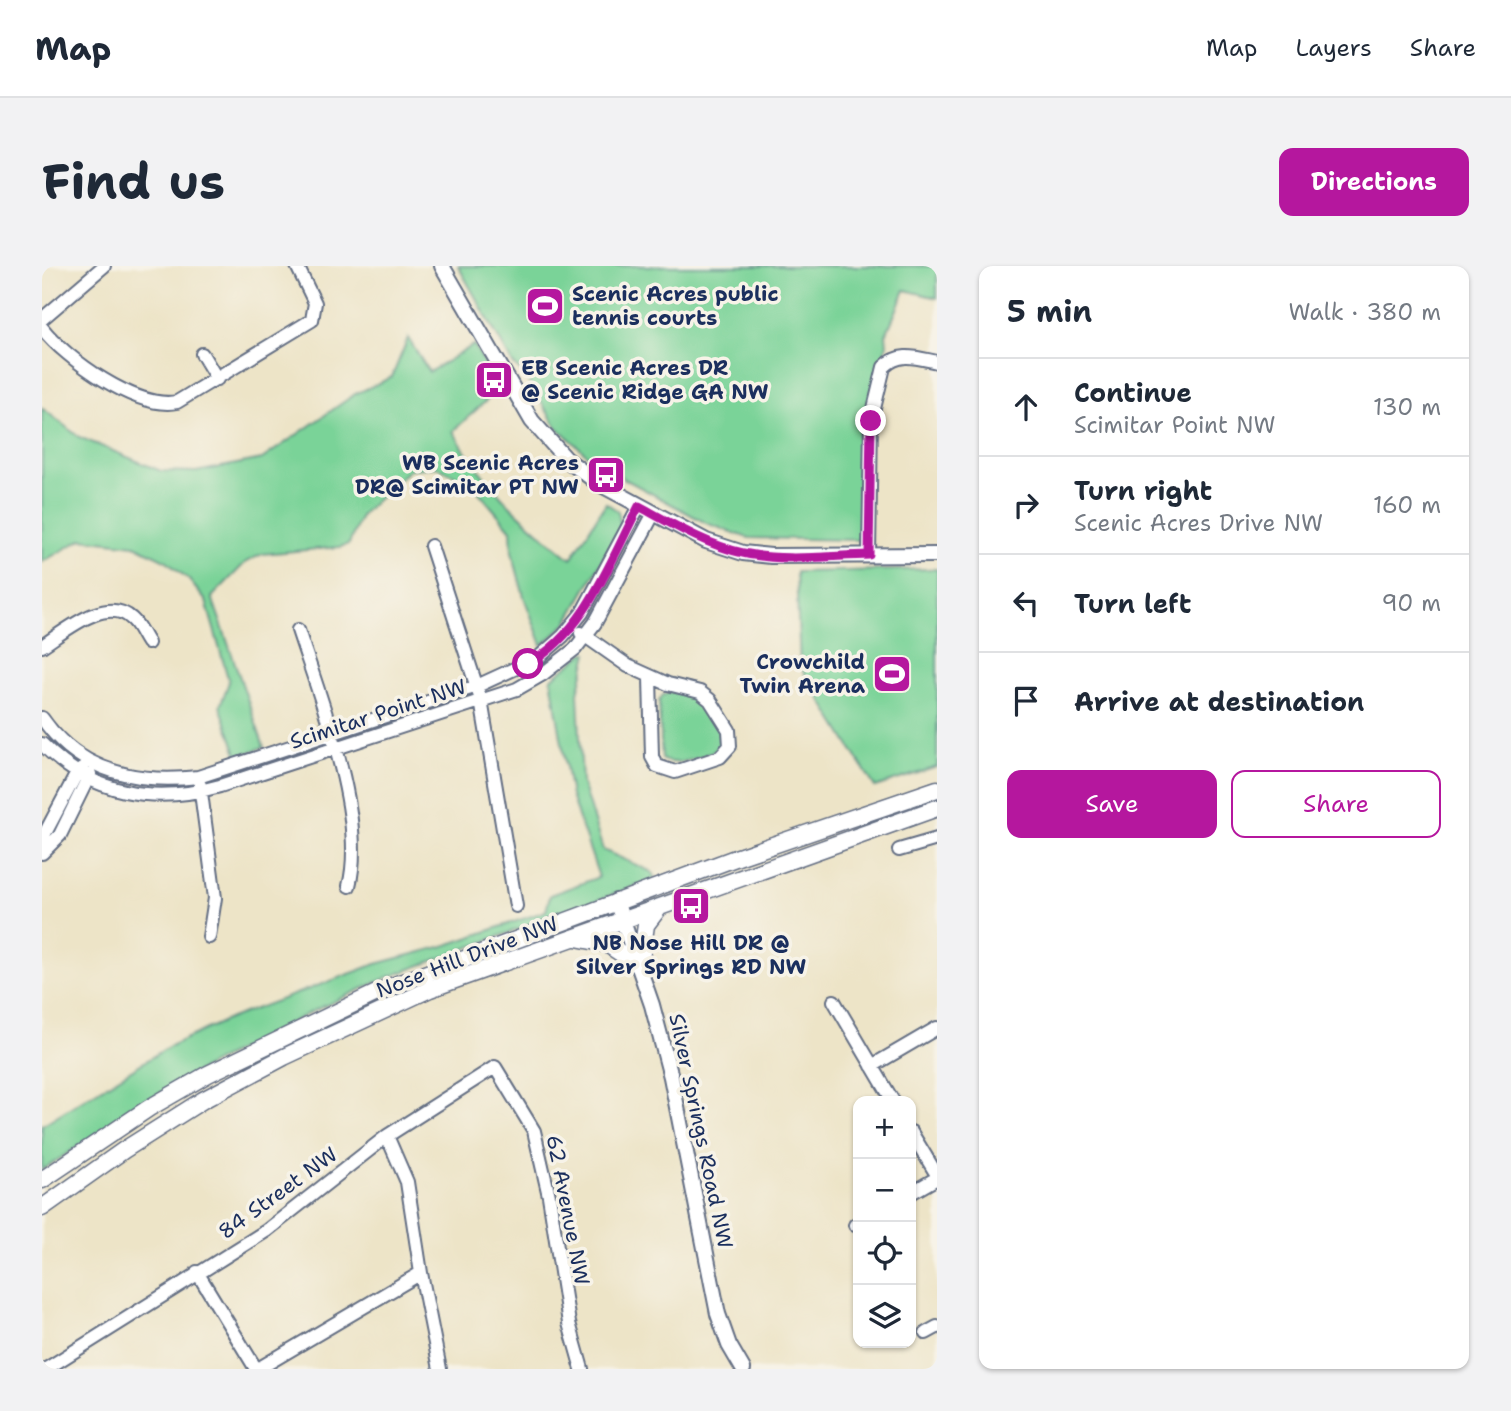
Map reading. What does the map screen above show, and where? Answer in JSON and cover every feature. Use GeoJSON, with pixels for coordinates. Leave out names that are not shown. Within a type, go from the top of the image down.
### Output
{"type":"FeatureCollection","features":[{"type":"Feature","properties":{"kind":"main road","name":"Nose Hill Drive NW"},"geometry":{"type":"LineString","coordinates":[[42,1180],[149,1108],[258,1048],[387,988],[616,901],[937,789]]}},
{"type":"Feature","properties":{"kind":"main road","name":"Nose Hill Drive NW"},"geometry":{"type":"LineString","coordinates":[[45,1208],[124,1150],[191,1107],[284,1057],[430,989],[937,808]]}},
{"type":"Feature","properties":{"kind":"main road"},"geometry":{"type":"LineString","coordinates":[[576,939],[607,944],[640,966],[642,937],[646,925],[659,908]]}},
{"type":"Feature","properties":{"kind":"street"},"geometry":{"type":"LineString","coordinates":[[42,319],[104,266]]}},
{"type":"Feature","properties":{"kind":"street"},"geometry":{"type":"LineString","coordinates":[[42,328],[75,360],[103,379],[156,402],[177,402],[312,320],[315,303],[297,266]]}},
{"type":"Feature","properties":{"kind":"street"},"geometry":{"type":"LineString","coordinates":[[442,266],[532,421],[582,472],[639,506],[706,541],[743,553],[771,556],[937,555]]}},
{"type":"Feature","properties":{"kind":"street"},"geometry":{"type":"LineString","coordinates":[[202,354],[217,379]]}},
{"type":"Feature","properties":{"kind":"street"},"geometry":{"type":"LineString","coordinates":[[869,555],[871,421],[884,368],[890,361],[905,356],[937,362]]}},
{"type":"Feature","properties":{"kind":"street","name":"Scimitar Point NW"},"geometry":{"type":"LineString","coordinates":[[42,718],[55,735],[92,763],[114,773],[147,780],[198,777],[477,686],[538,658],[572,626],[639,506]]}},
{"type":"Feature","properties":{"kind":"street","name":"Scimitar Point NW"},"geometry":{"type":"LineString","coordinates":[[42,744],[76,773],[117,791],[154,796],[201,792],[517,689],[543,674],[585,636],[654,513]]}},
{"type":"Feature","properties":{"kind":"street"},"geometry":{"type":"LineString","coordinates":[[431,546],[481,700],[516,906]]}},
{"type":"Feature","properties":{"kind":"street"},"geometry":{"type":"LineString","coordinates":[[42,646],[93,615],[111,611],[132,618],[148,643]]}},
{"type":"Feature","properties":{"kind":"street"},"geometry":{"type":"LineString","coordinates":[[572,626],[650,677],[707,696],[729,730],[731,741],[720,757],[675,772],[657,766],[652,757],[650,677]]}},
{"type":"Feature","properties":{"kind":"street"},"geometry":{"type":"LineString","coordinates":[[298,630],[337,748],[355,849],[355,864],[349,886]]}},
{"type":"Feature","properties":{"kind":"street"},"geometry":{"type":"LineString","coordinates":[[42,839],[76,773],[92,763]]}},
{"type":"Feature","properties":{"kind":"street"},"geometry":{"type":"LineString","coordinates":[[42,853],[60,835],[90,780],[92,763]]}},
{"type":"Feature","properties":{"kind":"street"},"geometry":{"type":"LineString","coordinates":[[198,777],[215,898],[209,937]]}},
{"type":"Feature","properties":{"kind":"street"},"geometry":{"type":"LineString","coordinates":[[899,850],[937,839]]}},
{"type":"Feature","properties":{"kind":"street","name":"Silver Springs Road NW"},"geometry":{"type":"LineString","coordinates":[[616,901],[640,966],[671,1077],[718,1314],[729,1345],[744,1369]]}},
{"type":"Feature","properties":{"kind":"street"},"geometry":{"type":"LineString","coordinates":[[834,1001],[890,1096]]}},
{"type":"Feature","properties":{"kind":"street"},"geometry":{"type":"LineString","coordinates":[[872,1066],[937,1028]]}},
{"type":"Feature","properties":{"kind":"street","name":"84 Street NW"},"geometry":{"type":"LineString","coordinates":[[46,1369],[266,1231],[387,1136],[495,1068]]}},
{"type":"Feature","properties":{"kind":"street","name":"62 Avenue NW"},"geometry":{"type":"LineString","coordinates":[[495,1068],[534,1131],[549,1196],[569,1323],[582,1369]]}},
{"type":"Feature","properties":{"kind":"street"},"geometry":{"type":"LineString","coordinates":[[387,1136],[407,1182],[440,1369]]}},
{"type":"Feature","properties":{"kind":"street"},"geometry":{"type":"LineString","coordinates":[[916,1141],[937,1177],[916,1190]]}},
{"type":"Feature","properties":{"kind":"street"},"geometry":{"type":"LineString","coordinates":[[197,1272],[257,1369],[421,1273]]}},
{"type":"Feature","properties":{"kind":"green space"},"geometry":{"type":"Polygon","coordinates":[[[458,266],[937,266],[937,298],[905,290],[886,335],[887,344],[860,430],[861,535],[858,540],[748,538],[706,523],[597,464],[557,427],[522,372],[513,364],[458,266]]]}},
{"type":"Feature","properties":{"kind":"green space"},"geometry":{"type":"Polygon","coordinates":[[[408,338],[429,372],[474,345],[499,389],[453,431],[491,485],[537,530],[571,559],[606,503],[618,511],[621,527],[566,624],[542,645],[524,597],[512,552],[511,530],[472,484],[437,467],[410,469],[362,514],[349,544],[262,554],[246,562],[212,597],[264,747],[238,756],[220,706],[229,682],[206,601],[189,580],[167,561],[135,545],[82,539],[42,562],[42,408],[79,437],[161,471],[196,472],[262,459],[355,394],[392,377],[408,338]]]}},
{"type":"Feature","properties":{"kind":"green space"},"geometry":{"type":"Polygon","coordinates":[[[937,569],[937,767],[875,787],[800,666],[796,572],[937,569]]]}},
{"type":"Feature","properties":{"kind":"green space"},"geometry":{"type":"Polygon","coordinates":[[[584,653],[588,653],[578,693],[582,783],[603,850],[652,872],[655,879],[386,978],[311,1012],[177,1082],[42,1170],[42,1125],[170,1046],[231,1018],[376,964],[444,946],[546,911],[550,895],[599,877],[571,796],[551,679],[584,653]]]}},
{"type":"Feature","properties":{"kind":"green space"},"geometry":{"type":"Polygon","coordinates":[[[671,692],[699,699],[710,709],[723,734],[722,744],[718,748],[711,753],[684,761],[662,759],[659,701],[663,695],[671,692]]]}},
{"type":"Feature","properties":{"kind":"place","name":"Scenic Acres public tennis courts"},"geometry":{"type":"Point","coordinates":[545,306]}},
{"type":"Feature","properties":{"kind":"place","name":"EB Scenic Acres DR @ Scenic Ridge GA NW"},"geometry":{"type":"Point","coordinates":[494,380]}},
{"type":"Feature","properties":{"kind":"place","name":"WB Scenic Acres DR@ Scimitar PT NW"},"geometry":{"type":"Point","coordinates":[606,475]}},
{"type":"Feature","properties":{"kind":"place","name":"Crowchild Twin Arena"},"geometry":{"type":"Point","coordinates":[892,674]}},
{"type":"Feature","properties":{"kind":"place","name":"NB Nose Hill DR @ Silver Springs RD NW"},"geometry":{"type":"Point","coordinates":[691,906]}},
{"type":"Feature","properties":{"kind":"route"},"geometry":{"type":"LineString","coordinates":[[528,664],[556,644],[582,613],[639,506],[706,541],[743,553],[771,556],[869,555],[871,421]]}}]}
